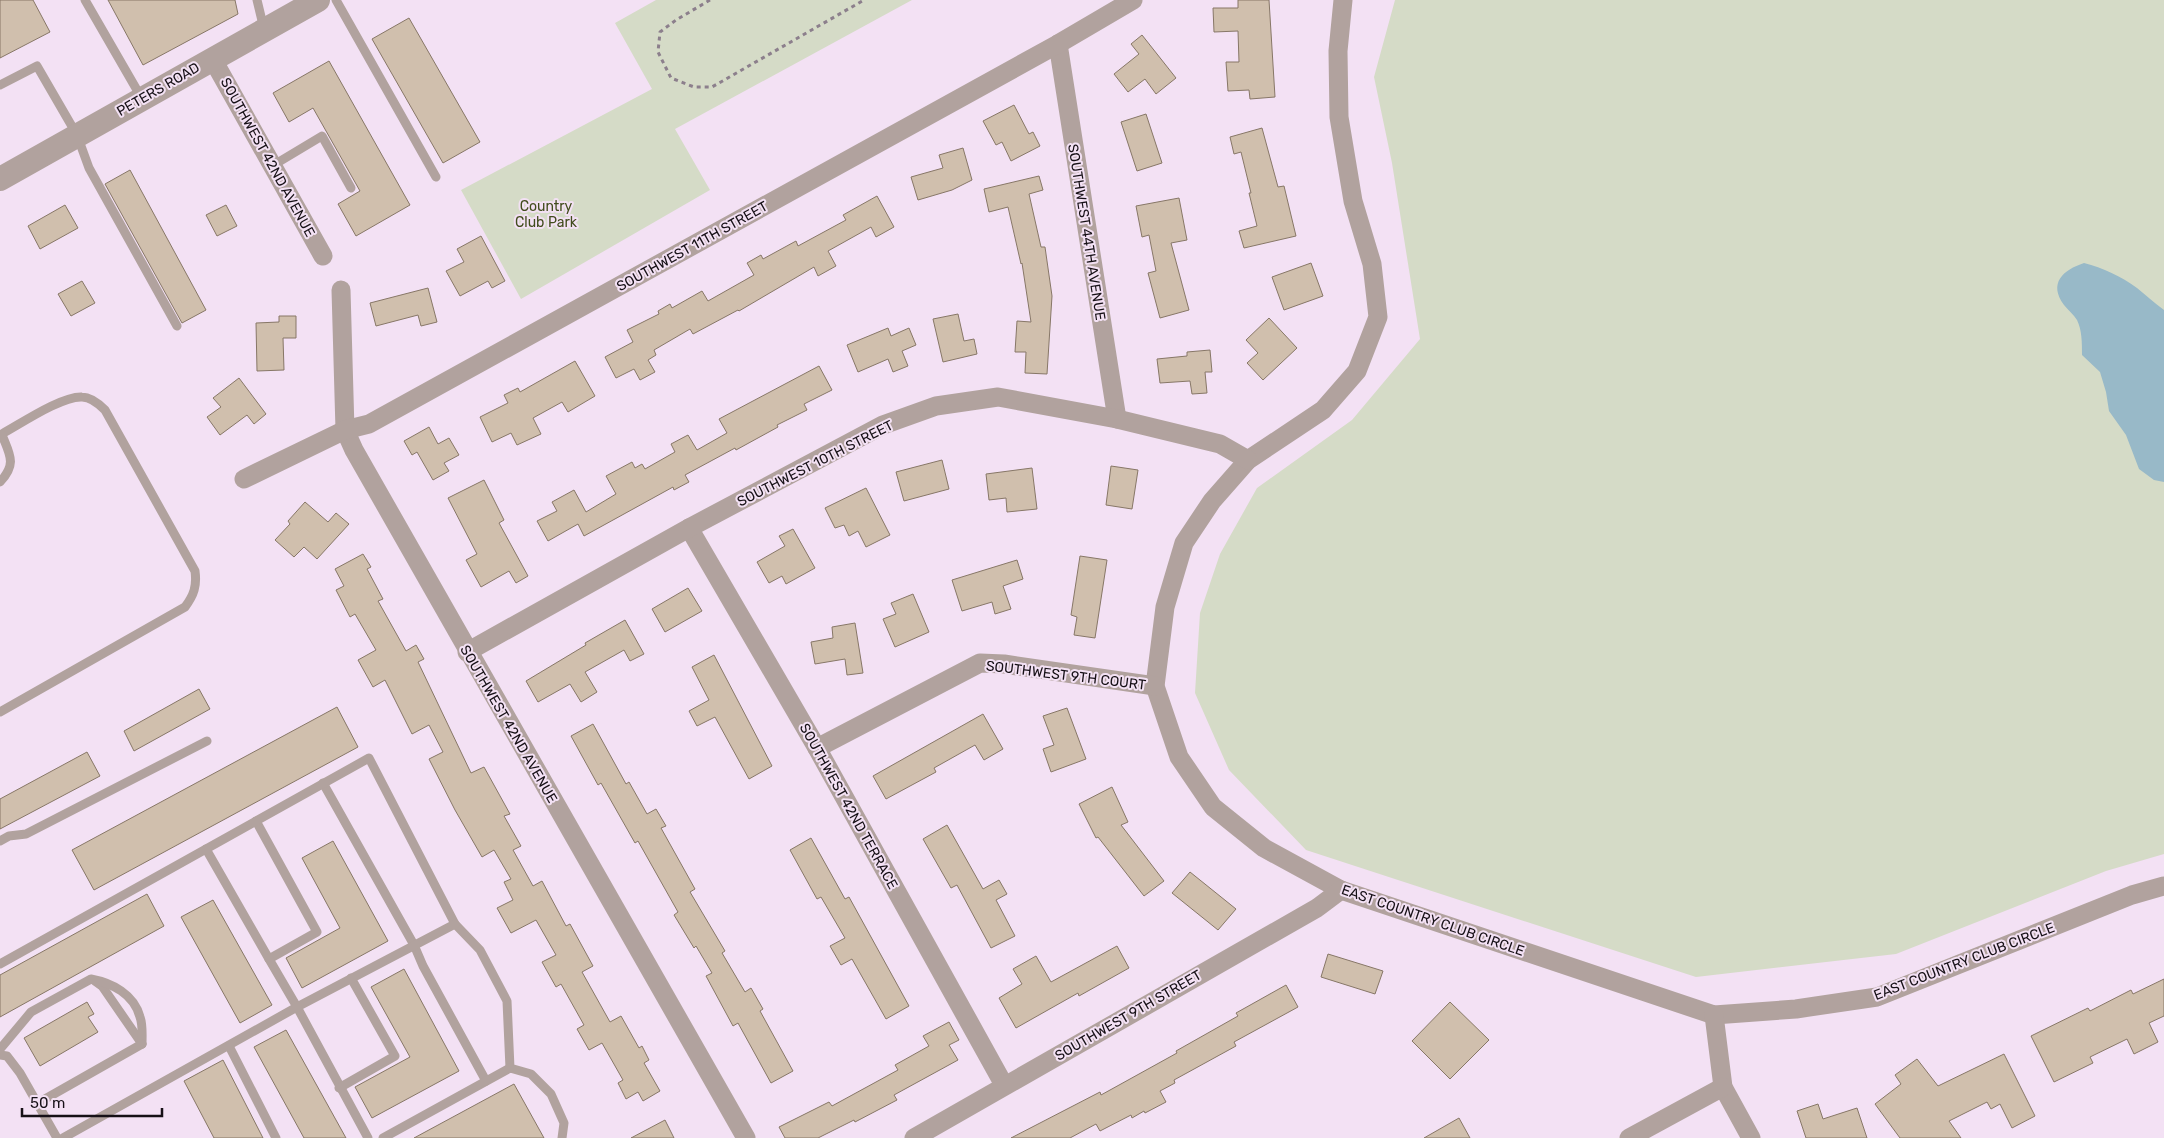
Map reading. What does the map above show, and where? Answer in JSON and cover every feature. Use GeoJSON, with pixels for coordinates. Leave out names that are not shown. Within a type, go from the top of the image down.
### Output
{"type":"FeatureCollection","features":[{"type":"Feature","properties":{"kind":"street","name":"PETERS ROAD"},"geometry":{"type":"LineString","coordinates":[[1,175],[77,135],[264,29],[293,10],[318,0]]}},
{"type":"Feature","properties":{"kind":"street","name":"SOUTHWEST 11TH STREET"},"geometry":{"type":"LineString","coordinates":[[244,479],[345,430],[368,424],[1058,44],[1133,0]]}},
{"type":"Feature","properties":{"kind":"street","name":"EAST COUNTRY CLUB CIRCLE"},"geometry":{"type":"LineString","coordinates":[[1343,0],[1338,51],[1339,117],[1353,201],[1372,264],[1378,317],[1357,371],[1323,410],[1248,460],[1212,501],[1184,542],[1165,607],[1155,686],[1179,757],[1213,807],[1264,848],[1341,890],[1714,1015],[1796,1009],[1877,997],[2132,895],[2164,886]]}},
{"type":"Feature","properties":{"kind":"street","name":"SOUTHWEST 44TH AVENUE"},"geometry":{"type":"LineString","coordinates":[[1058,44],[1117,419]]}},
{"type":"Feature","properties":{"kind":"street","name":"SOUTHWEST 42ND AVENUE"},"geometry":{"type":"LineString","coordinates":[[212,58],[323,256]]}},
{"type":"Feature","properties":{"kind":"street","name":"SOUTHWEST 42ND AVENUE"},"geometry":{"type":"LineString","coordinates":[[341,290],[345,430],[354,450],[467,652],[746,1138]]}},
{"type":"Feature","properties":{"kind":"street","name":"SOUTHWEST 10TH STREET"},"geometry":{"type":"LineString","coordinates":[[467,652],[690,528],[883,425],[936,406],[998,397],[1117,419],[1220,444],[1248,460]]}},
{"type":"Feature","properties":{"kind":"street","name":"SOUTHWEST 42ND TERRACE"},"geometry":{"type":"LineString","coordinates":[[690,528],[817,748],[1004,1085]]}},
{"type":"Feature","properties":{"kind":"street","name":"SOUTHWEST 9TH COURT"},"geometry":{"type":"LineString","coordinates":[[817,748],[980,663],[1004,664],[1155,686]]}},
{"type":"Feature","properties":{"kind":"street","name":"SOUTHWEST 9TH STREET"},"geometry":{"type":"LineString","coordinates":[[914,1138],[1317,908],[1341,890]]}},
{"type":"Feature","properties":{"kind":"street"},"geometry":{"type":"LineString","coordinates":[[1714,1015],[1723,1087],[1751,1138]]}},
{"type":"Feature","properties":{"kind":"street"},"geometry":{"type":"LineString","coordinates":[[1629,1138],[1723,1087]]}},
{"type":"Feature","properties":{"kind":"lane"},"geometry":{"type":"LineString","coordinates":[[85,0],[142,98]]}},
{"type":"Feature","properties":{"kind":"lane"},"geometry":{"type":"LineString","coordinates":[[257,0],[264,29]]}},
{"type":"Feature","properties":{"kind":"lane"},"geometry":{"type":"LineString","coordinates":[[336,0],[436,177]]}},
{"type":"Feature","properties":{"kind":"lane"},"geometry":{"type":"LineString","coordinates":[[0,86],[37,66],[77,135],[89,168],[177,326]]}},
{"type":"Feature","properties":{"kind":"lane"},"geometry":{"type":"LineString","coordinates":[[272,166],[322,136],[351,188]]}},
{"type":"Feature","properties":{"kind":"lane"},"geometry":{"type":"LineString","coordinates":[[0,482],[9,472],[11,458],[1,435],[68,397],[84,396],[96,402],[105,410],[115,427],[195,571],[196,582],[193,596],[185,607],[0,712]]}},
{"type":"Feature","properties":{"kind":"lane"},"geometry":{"type":"LineString","coordinates":[[0,842],[9,836],[26,834],[207,741]]}},
{"type":"Feature","properties":{"kind":"lane"},"geometry":{"type":"LineString","coordinates":[[0,964],[369,758],[455,924],[480,950],[508,1001],[510,1068]]}},
{"type":"Feature","properties":{"kind":"lane"},"geometry":{"type":"LineString","coordinates":[[323,783],[414,945],[423,966],[486,1081]]}},
{"type":"Feature","properties":{"kind":"lane"},"geometry":{"type":"LineString","coordinates":[[256,821],[317,932],[269,959]]}},
{"type":"Feature","properties":{"kind":"lane"},"geometry":{"type":"LineString","coordinates":[[206,849],[297,1007],[368,1138]]}},
{"type":"Feature","properties":{"kind":"lane"},"geometry":{"type":"LineString","coordinates":[[63,1138],[297,1007],[455,924]]}},
{"type":"Feature","properties":{"kind":"lane"},"geometry":{"type":"LineString","coordinates":[[340,1088],[395,1056],[351,978]]}},
{"type":"Feature","properties":{"kind":"lane"},"geometry":{"type":"LineString","coordinates":[[0,1049],[31,1012],[90,979],[108,982],[132,999],[141,1017],[142,1044]]}},
{"type":"Feature","properties":{"kind":"lane"},"geometry":{"type":"LineString","coordinates":[[90,979],[102,986],[142,1044]]}},
{"type":"Feature","properties":{"kind":"lane"},"geometry":{"type":"LineString","coordinates":[[38,1103],[142,1044]]}},
{"type":"Feature","properties":{"kind":"lane"},"geometry":{"type":"LineString","coordinates":[[229,1046],[276,1138]]}},
{"type":"Feature","properties":{"kind":"lane"},"geometry":{"type":"LineString","coordinates":[[0,1055],[7,1056],[38,1103],[56,1138]]}},
{"type":"Feature","properties":{"kind":"lane"},"geometry":{"type":"LineString","coordinates":[[382,1138],[510,1068],[531,1074],[551,1094],[564,1122],[562,1138]]}},
{"type":"Feature","properties":{"kind":"path"},"geometry":{"type":"LineString","coordinates":[[710,0],[660,32],[658,52],[671,78],[694,87],[712,87],[864,0]]}},
{"type":"Feature","properties":{"kind":"green space","name":"Country Club Park"},"geometry":{"type":"Polygon","coordinates":[[[656,0],[912,0],[675,129],[710,190],[521,299],[461,190],[652,89],[615,23],[656,0]]]}},
{"type":"Feature","properties":{"kind":"green space"},"geometry":{"type":"Polygon","coordinates":[[[1395,0],[2164,0],[2164,854],[2106,871],[1896,954],[1696,977],[1306,850],[1229,770],[1195,693],[1200,613],[1220,554],[1257,488],[1352,420],[1420,339],[1392,163],[1374,77],[1395,0]]]}},
{"type":"Feature","properties":{"kind":"water"},"geometry":{"type":"Polygon","coordinates":[[[2084,263],[2105,270],[2125,280],[2164,310],[2164,482],[2154,480],[2139,469],[2126,435],[2109,411],[2100,372],[2082,355],[2079,324],[2059,297],[2057,290],[2060,278],[2070,269],[2084,263]]]}},
{"type":"Feature","properties":{"kind":"building"},"geometry":{"type":"Polygon","coordinates":[[[0,0],[33,0],[50,32],[0,58],[0,0]]]}},
{"type":"Feature","properties":{"kind":"building"},"geometry":{"type":"Polygon","coordinates":[[[108,0],[235,0],[238,14],[143,65],[108,0]]]}},
{"type":"Feature","properties":{"kind":"building"},"geometry":{"type":"Polygon","coordinates":[[[1238,0],[1269,0],[1275,97],[1250,99],[1249,90],[1228,91],[1226,62],[1239,62],[1238,31],[1214,32],[1213,8],[1238,8],[1238,0]]]}},
{"type":"Feature","properties":{"kind":"building"},"geometry":{"type":"Polygon","coordinates":[[[409,18],[480,142],[443,163],[372,39],[409,18]]]}},
{"type":"Feature","properties":{"kind":"building"},"geometry":{"type":"Polygon","coordinates":[[[1142,35],[1176,78],[1156,94],[1145,79],[1128,92],[1114,74],[1139,54],[1131,44],[1142,35]]]}},
{"type":"Feature","properties":{"kind":"building"},"geometry":{"type":"Polygon","coordinates":[[[329,61],[410,205],[356,236],[338,204],[360,191],[313,108],[289,122],[273,93],[329,61]]]}},
{"type":"Feature","properties":{"kind":"building"},"geometry":{"type":"Polygon","coordinates":[[[1014,105],[1029,134],[1033,132],[1040,146],[1011,161],[1002,142],[996,145],[983,121],[1014,105]]]}},
{"type":"Feature","properties":{"kind":"building"},"geometry":{"type":"Polygon","coordinates":[[[1146,114],[1162,163],[1137,171],[1121,122],[1146,114]]]}},
{"type":"Feature","properties":{"kind":"building"},"geometry":{"type":"Polygon","coordinates":[[[1262,128],[1278,187],[1284,186],[1296,236],[1244,248],[1239,231],[1257,226],[1241,152],[1234,154],[1230,137],[1262,128]]]}},
{"type":"Feature","properties":{"kind":"building"},"geometry":{"type":"Polygon","coordinates":[[[963,148],[972,180],[952,190],[918,200],[911,177],[943,168],[939,155],[963,148]]]}},
{"type":"Feature","properties":{"kind":"building"},"geometry":{"type":"Polygon","coordinates":[[[130,170],[206,310],[182,323],[105,184],[130,170]]]}},
{"type":"Feature","properties":{"kind":"building"},"geometry":{"type":"Polygon","coordinates":[[[1039,176],[1043,190],[1029,194],[1041,247],[1045,247],[1052,296],[1047,374],[1025,373],[1026,352],[1015,352],[1017,321],[1031,322],[1022,263],[1008,207],[989,212],[984,189],[1039,176]]]}},
{"type":"Feature","properties":{"kind":"building"},"geometry":{"type":"Polygon","coordinates":[[[877,196],[894,227],[876,237],[871,227],[828,251],[836,266],[818,276],[814,267],[739,311],[693,334],[690,329],[654,350],[656,355],[648,360],[655,372],[640,380],[634,369],[616,378],[605,357],[633,342],[627,330],[659,314],[658,311],[670,304],[672,308],[702,291],[708,301],[754,275],[747,263],[761,255],[763,259],[796,241],[798,246],[846,220],[843,215],[877,196]]]}},
{"type":"Feature","properties":{"kind":"building"},"geometry":{"type":"Polygon","coordinates":[[[1179,198],[1187,240],[1171,243],[1189,310],[1160,318],[1148,273],[1156,271],[1149,235],[1142,237],[1136,206],[1179,198]]]}},
{"type":"Feature","properties":{"kind":"building"},"geometry":{"type":"Polygon","coordinates":[[[65,205],[78,228],[40,249],[28,226],[65,205]]]}},
{"type":"Feature","properties":{"kind":"building"},"geometry":{"type":"Polygon","coordinates":[[[226,205],[237,226],[217,236],[206,215],[226,205]]]}},
{"type":"Feature","properties":{"kind":"building"},"geometry":{"type":"Polygon","coordinates":[[[481,236],[505,281],[492,288],[488,281],[460,296],[446,271],[464,262],[457,249],[481,236]]]}},
{"type":"Feature","properties":{"kind":"building"},"geometry":{"type":"Polygon","coordinates":[[[1311,263],[1323,296],[1284,310],[1272,277],[1311,263]]]}},
{"type":"Feature","properties":{"kind":"building"},"geometry":{"type":"Polygon","coordinates":[[[82,281],[95,303],[71,316],[58,294],[82,281]]]}},
{"type":"Feature","properties":{"kind":"building"},"geometry":{"type":"Polygon","coordinates":[[[428,288],[437,322],[421,326],[418,315],[376,326],[370,303],[428,288]]]}},
{"type":"Feature","properties":{"kind":"building"},"geometry":{"type":"Polygon","coordinates":[[[958,314],[964,341],[974,339],[977,354],[943,362],[933,319],[958,314]]]}},
{"type":"Feature","properties":{"kind":"building"},"geometry":{"type":"Polygon","coordinates":[[[279,316],[296,316],[296,338],[283,338],[284,370],[257,371],[256,323],[279,322],[279,316]]]}},
{"type":"Feature","properties":{"kind":"building"},"geometry":{"type":"Polygon","coordinates":[[[1269,318],[1297,348],[1263,380],[1247,363],[1258,353],[1246,340],[1269,318]]]}},
{"type":"Feature","properties":{"kind":"building"},"geometry":{"type":"Polygon","coordinates":[[[888,328],[891,336],[909,328],[916,345],[902,351],[908,366],[893,372],[888,359],[858,372],[847,345],[888,328]]]}},
{"type":"Feature","properties":{"kind":"building"},"geometry":{"type":"Polygon","coordinates":[[[1210,350],[1212,372],[1205,372],[1207,393],[1192,394],[1190,381],[1160,383],[1157,359],[1187,356],[1187,352],[1210,350]]]}},
{"type":"Feature","properties":{"kind":"building"},"geometry":{"type":"Polygon","coordinates":[[[575,361],[595,396],[568,412],[562,402],[533,418],[541,434],[517,445],[511,433],[492,442],[480,417],[508,403],[504,395],[518,388],[520,392],[575,361]]]}},
{"type":"Feature","properties":{"kind":"building"},"geometry":{"type":"Polygon","coordinates":[[[819,366],[832,390],[804,404],[807,410],[777,425],[778,427],[736,450],[735,448],[685,475],[689,482],[674,490],[673,487],[584,536],[578,524],[548,541],[537,521],[557,511],[552,502],[574,490],[586,512],[616,494],[606,476],[632,462],[635,468],[642,464],[645,469],[675,452],[671,444],[688,435],[697,450],[727,433],[719,419],[819,366]]]}},
{"type":"Feature","properties":{"kind":"building"},"geometry":{"type":"Polygon","coordinates":[[[239,378],[266,414],[254,424],[247,415],[220,435],[207,417],[221,407],[213,398],[239,378]]]}},
{"type":"Feature","properties":{"kind":"building"},"geometry":{"type":"Polygon","coordinates":[[[429,427],[438,444],[449,438],[459,455],[444,463],[449,471],[433,480],[417,452],[412,455],[404,441],[429,427]]]}},
{"type":"Feature","properties":{"kind":"building"},"geometry":{"type":"Polygon","coordinates":[[[942,460],[949,489],[904,501],[896,472],[942,460]]]}},
{"type":"Feature","properties":{"kind":"building"},"geometry":{"type":"Polygon","coordinates":[[[1111,466],[1138,470],[1132,509],[1106,505],[1111,466]]]}},
{"type":"Feature","properties":{"kind":"building"},"geometry":{"type":"Polygon","coordinates":[[[1032,468],[1037,509],[1007,512],[1006,498],[989,500],[986,474],[1032,468]]]}},
{"type":"Feature","properties":{"kind":"building"},"geometry":{"type":"Polygon","coordinates":[[[484,480],[504,520],[499,523],[528,576],[516,583],[509,571],[481,587],[466,560],[477,554],[448,498],[484,480]]]}},
{"type":"Feature","properties":{"kind":"building"},"geometry":{"type":"Polygon","coordinates":[[[866,488],[890,535],[866,547],[858,531],[849,536],[844,525],[835,528],[825,508],[866,488]]]}},
{"type":"Feature","properties":{"kind":"building"},"geometry":{"type":"Polygon","coordinates":[[[305,502],[328,522],[336,513],[349,524],[317,559],[304,547],[294,557],[275,540],[290,524],[288,521],[305,502]]]}},
{"type":"Feature","properties":{"kind":"building"},"geometry":{"type":"Polygon","coordinates":[[[793,529],[815,568],[786,584],[782,576],[769,583],[757,562],[785,546],[779,536],[793,529]]]}},
{"type":"Feature","properties":{"kind":"building"},"geometry":{"type":"Polygon","coordinates":[[[363,554],[371,567],[367,569],[383,599],[378,601],[406,651],[416,645],[424,659],[418,662],[471,773],[484,767],[510,814],[504,816],[521,846],[513,850],[533,886],[542,881],[566,926],[570,924],[593,966],[582,972],[610,1022],[621,1016],[639,1048],[642,1046],[649,1060],[644,1063],[660,1091],[643,1101],[638,1092],[626,1099],[618,1083],[623,1080],[602,1043],[589,1050],[577,1029],[584,1025],[561,984],[556,987],[542,962],[556,955],[536,920],[511,933],[497,908],[513,900],[504,882],[511,879],[494,850],[482,857],[455,810],[429,759],[443,752],[429,725],[412,734],[385,680],[373,687],[358,660],[376,650],[355,614],[350,617],[336,590],[344,586],[335,569],[363,554]]]}},
{"type":"Feature","properties":{"kind":"building"},"geometry":{"type":"Polygon","coordinates":[[[1080,556],[1107,560],[1095,638],[1074,635],[1077,617],[1071,615],[1080,556]]]}},
{"type":"Feature","properties":{"kind":"building"},"geometry":{"type":"Polygon","coordinates":[[[1017,560],[1023,579],[1003,586],[1011,609],[995,614],[992,602],[962,611],[952,580],[1017,560]]]}},
{"type":"Feature","properties":{"kind":"building"},"geometry":{"type":"Polygon","coordinates":[[[688,588],[702,611],[665,632],[652,609],[688,588]]]}},
{"type":"Feature","properties":{"kind":"building"},"geometry":{"type":"Polygon","coordinates":[[[913,594],[929,632],[895,647],[883,619],[896,614],[891,603],[913,594]]]}},
{"type":"Feature","properties":{"kind":"building"},"geometry":{"type":"Polygon","coordinates":[[[625,620],[644,654],[630,661],[624,650],[585,672],[597,692],[581,702],[570,684],[538,702],[526,681],[625,620]]]}},
{"type":"Feature","properties":{"kind":"building"},"geometry":{"type":"Polygon","coordinates":[[[855,623],[863,673],[847,675],[845,659],[815,664],[811,642],[833,638],[832,627],[855,623]]]}},
{"type":"Feature","properties":{"kind":"building"},"geometry":{"type":"Polygon","coordinates":[[[714,655],[772,766],[749,779],[715,717],[697,726],[689,711],[709,700],[692,667],[714,655]]]}},
{"type":"Feature","properties":{"kind":"building"},"geometry":{"type":"Polygon","coordinates":[[[199,689],[210,709],[134,751],[124,731],[199,689]]]}},
{"type":"Feature","properties":{"kind":"building"},"geometry":{"type":"Polygon","coordinates":[[[337,707],[358,747],[94,890],[72,850],[337,707]]]}},
{"type":"Feature","properties":{"kind":"building"},"geometry":{"type":"Polygon","coordinates":[[[1067,708],[1086,759],[1051,772],[1043,749],[1054,745],[1043,716],[1067,708]]]}},
{"type":"Feature","properties":{"kind":"building"},"geometry":{"type":"Polygon","coordinates":[[[983,714],[1003,749],[984,760],[975,745],[934,768],[936,772],[886,799],[873,776],[983,714]]]}},
{"type":"Feature","properties":{"kind":"building"},"geometry":{"type":"Polygon","coordinates":[[[593,724],[626,784],[629,782],[647,814],[656,809],[666,826],[661,828],[695,889],[690,892],[725,951],[722,953],[745,992],[751,988],[763,1009],[760,1011],[793,1071],[771,1083],[738,1023],[733,1026],[706,976],[712,973],[674,915],[678,912],[638,841],[635,843],[601,783],[598,785],[571,736],[593,724]]]}},
{"type":"Feature","properties":{"kind":"building"},"geometry":{"type":"Polygon","coordinates":[[[87,752],[100,776],[0,829],[0,799],[87,752]]]}},
{"type":"Feature","properties":{"kind":"building"},"geometry":{"type":"Polygon","coordinates":[[[1112,787],[1128,822],[1121,825],[1164,881],[1144,896],[1098,837],[1096,838],[1079,804],[1112,787]]]}},
{"type":"Feature","properties":{"kind":"building"},"geometry":{"type":"Polygon","coordinates":[[[947,825],[983,889],[999,880],[1007,894],[996,900],[1015,936],[991,948],[957,885],[951,888],[923,839],[947,825]]]}},
{"type":"Feature","properties":{"kind":"building"},"geometry":{"type":"Polygon","coordinates":[[[811,838],[845,899],[849,897],[909,1006],[886,1019],[852,959],[841,965],[830,946],[845,938],[821,897],[817,899],[790,850],[811,838]]]}},
{"type":"Feature","properties":{"kind":"building"},"geometry":{"type":"Polygon","coordinates":[[[333,841],[388,941],[302,988],[286,958],[340,928],[302,858],[333,841]]]}},
{"type":"Feature","properties":{"kind":"building"},"geometry":{"type":"Polygon","coordinates":[[[1190,872],[1236,909],[1218,930],[1172,893],[1190,872]]]}},
{"type":"Feature","properties":{"kind":"building"},"geometry":{"type":"Polygon","coordinates":[[[147,894],[164,926],[0,1017],[0,975],[147,894]]]}},
{"type":"Feature","properties":{"kind":"building"},"geometry":{"type":"Polygon","coordinates":[[[213,900],[272,1005],[240,1023],[181,917],[213,900]]]}},
{"type":"Feature","properties":{"kind":"building"},"geometry":{"type":"Polygon","coordinates":[[[1117,946],[1129,968],[1079,996],[1078,993],[1016,1028],[999,998],[1022,984],[1013,969],[1036,956],[1051,982],[1117,946]]]}},
{"type":"Feature","properties":{"kind":"building"},"geometry":{"type":"Polygon","coordinates":[[[1328,954],[1383,971],[1375,994],[1321,977],[1328,954]]]}},
{"type":"Feature","properties":{"kind":"building"},"geometry":{"type":"Polygon","coordinates":[[[404,969],[459,1071],[372,1118],[355,1087],[410,1057],[371,987],[404,969]]]}},
{"type":"Feature","properties":{"kind":"building"},"geometry":{"type":"Polygon","coordinates":[[[2164,979],[2164,1016],[2149,1023],[2158,1042],[2134,1054],[2127,1039],[2090,1057],[2093,1063],[2054,1082],[2031,1036],[2088,1008],[2090,1011],[2131,990],[2133,994],[2164,979]]]}},
{"type":"Feature","properties":{"kind":"building"},"geometry":{"type":"Polygon","coordinates":[[[1286,985],[1298,1007],[1234,1042],[1236,1046],[1174,1080],[1175,1083],[1160,1091],[1166,1102],[1132,1118],[1131,1115],[1100,1131],[1096,1124],[1070,1138],[1011,1138],[1100,1092],[1101,1095],[1177,1053],[1176,1051],[1238,1016],[1236,1013],[1286,985]]]}},
{"type":"Feature","properties":{"kind":"building"},"geometry":{"type":"Polygon","coordinates":[[[87,1002],[94,1014],[88,1017],[98,1032],[40,1066],[24,1038],[87,1002]]]}},
{"type":"Feature","properties":{"kind":"building"},"geometry":{"type":"Polygon","coordinates":[[[1450,1002],[1489,1040],[1450,1079],[1412,1041],[1450,1002]]]}},
{"type":"Feature","properties":{"kind":"building"},"geometry":{"type":"Polygon","coordinates":[[[949,1022],[959,1040],[949,1045],[958,1060],[894,1095],[897,1100],[855,1122],[854,1120],[818,1138],[785,1138],[779,1127],[829,1102],[832,1106],[898,1070],[895,1065],[929,1046],[923,1036],[949,1022]]]}},
{"type":"Feature","properties":{"kind":"building"},"geometry":{"type":"Polygon","coordinates":[[[286,1030],[346,1138],[304,1138],[254,1047],[286,1030]]]}},
{"type":"Feature","properties":{"kind":"building"},"geometry":{"type":"Polygon","coordinates":[[[2004,1054],[2035,1116],[2012,1128],[2000,1104],[1991,1109],[1987,1102],[1949,1121],[1961,1138],[1900,1138],[1875,1104],[1901,1084],[1895,1075],[1917,1059],[1938,1086],[2004,1054]]]}},
{"type":"Feature","properties":{"kind":"building"},"geometry":{"type":"Polygon","coordinates":[[[223,1060],[263,1138],[214,1138],[184,1081],[223,1060]]]}},
{"type":"Feature","properties":{"kind":"building"},"geometry":{"type":"Polygon","coordinates":[[[514,1084],[544,1138],[414,1138],[514,1084]]]}},
{"type":"Feature","properties":{"kind":"building"},"geometry":{"type":"Polygon","coordinates":[[[1818,1104],[1823,1119],[1857,1108],[1867,1138],[1806,1138],[1797,1111],[1818,1104]]]}},
{"type":"Feature","properties":{"kind":"building"},"geometry":{"type":"Polygon","coordinates":[[[1459,1118],[1470,1138],[1424,1138],[1459,1118]]]}},
{"type":"Feature","properties":{"kind":"building"},"geometry":{"type":"Polygon","coordinates":[[[665,1120],[674,1138],[631,1138],[665,1120]]]}}]}
